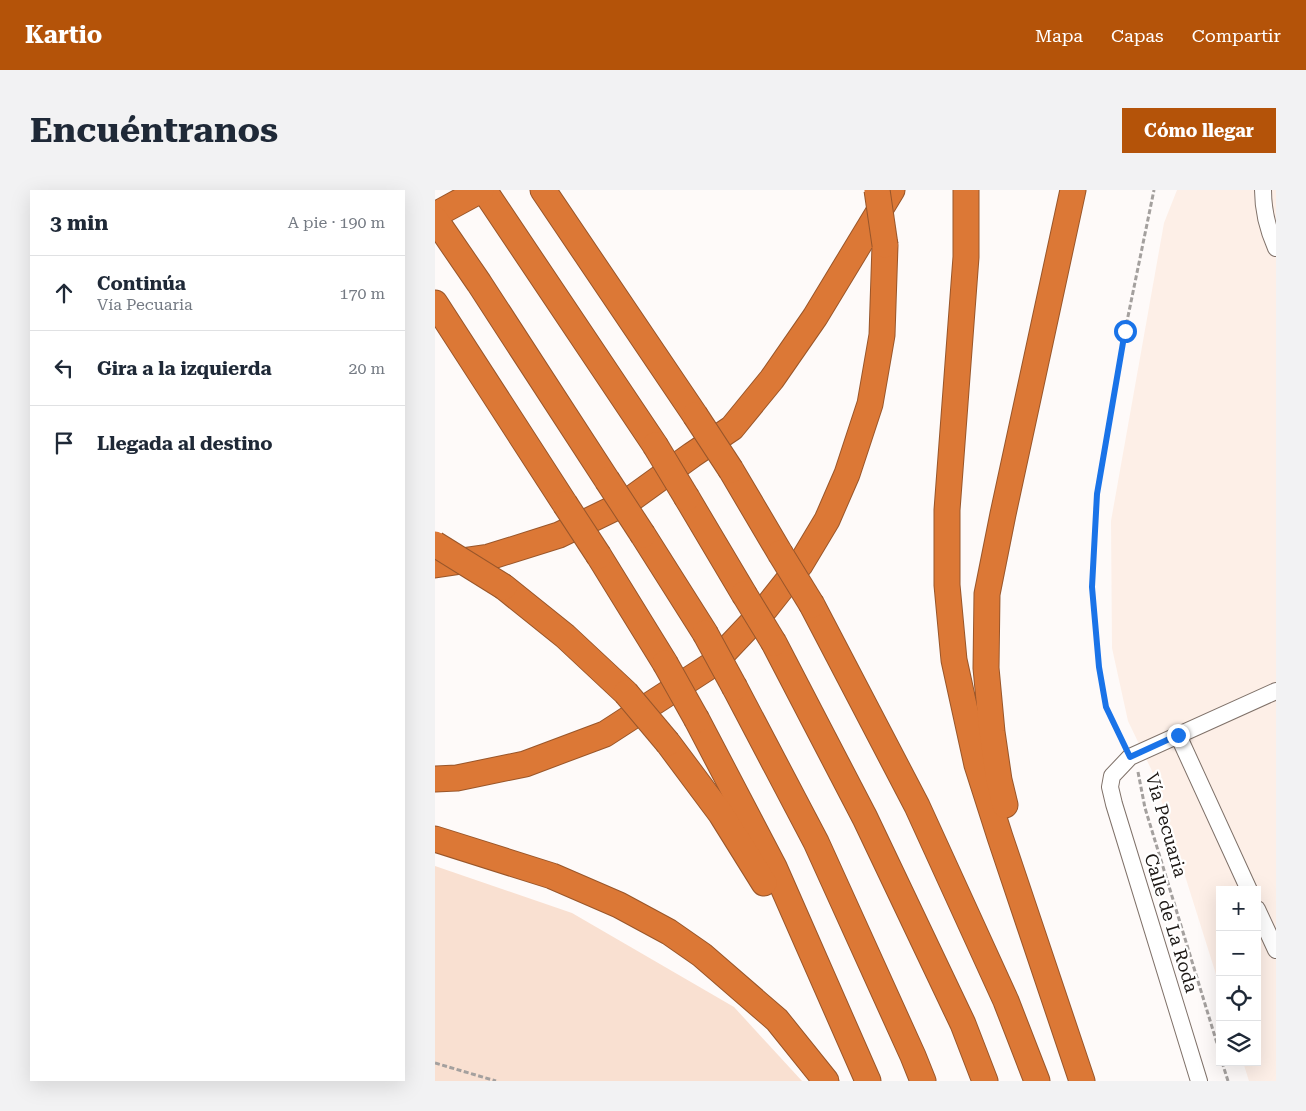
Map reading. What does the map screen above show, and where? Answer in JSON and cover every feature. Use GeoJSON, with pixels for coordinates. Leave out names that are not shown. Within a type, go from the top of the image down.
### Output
{"type":"FeatureCollection","features":[{"type":"Feature","properties":{"kind":"highway"},"geometry":{"type":"LineString","coordinates":[[435,214],[482,190],[655,445],[774,643],[865,818],[963,1024],[985,1081]]}},
{"type":"Feature","properties":{"kind":"highway"},"geometry":{"type":"LineString","coordinates":[[543,190],[731,470],[811,605],[917,806],[1006,1001],[1037,1081]]}},
{"type":"Feature","properties":{"kind":"highway"},"geometry":{"type":"LineString","coordinates":[[435,779],[457,778],[525,764],[605,734],[713,664],[766,608],[800,565],[827,520],[847,474],[870,404],[883,335],[885,245],[877,190]]}},
{"type":"Feature","properties":{"kind":"highway"},"geometry":{"type":"LineString","coordinates":[[435,566],[489,557],[559,535],[627,502],[732,428],[772,379],[815,317],[892,190]]}},
{"type":"Feature","properties":{"kind":"highway"},"geometry":{"type":"LineString","coordinates":[[965,190],[966,258],[947,510],[947,585],[954,660],[977,765],[1082,1081]]}},
{"type":"Feature","properties":{"kind":"highway"},"geometry":{"type":"LineString","coordinates":[[1073,190],[987,594],[985,668],[999,780],[1012,832],[1055,964],[1074,1057]]}},
{"type":"Feature","properties":{"kind":"highway"},"geometry":{"type":"LineString","coordinates":[[435,219],[479,283],[705,633],[816,842],[923,1081]]}},
{"type":"Feature","properties":{"kind":"highway"},"geometry":{"type":"LineString","coordinates":[[435,303],[599,556],[665,663],[697,720],[773,867],[866,1076]]}},
{"type":"Feature","properties":{"kind":"highway"},"geometry":{"type":"LineString","coordinates":[[435,544],[504,587],[565,636],[626,693],[668,743],[721,814],[759,874],[866,1076]]}},
{"type":"Feature","properties":{"kind":"highway"},"geometry":{"type":"LineString","coordinates":[[435,839],[552,876],[619,905],[669,932],[703,955],[777,1020],[826,1081]]}},
{"type":"Feature","properties":{"kind":"street"},"geometry":{"type":"LineString","coordinates":[[1263,190],[1263,206],[1276,248]]}},
{"type":"Feature","properties":{"kind":"street"},"geometry":{"type":"LineString","coordinates":[[1130,757],[1276,691]]}},
{"type":"Feature","properties":{"kind":"street"},"geometry":{"type":"LineString","coordinates":[[1178,735],[1247,886]]}},
{"type":"Feature","properties":{"kind":"street","name":"Calle de La Roda"},"geometry":{"type":"LineString","coordinates":[[1130,757],[1112,776],[1110,787],[1199,1081]]}},
{"type":"Feature","properties":{"kind":"street"},"geometry":{"type":"LineString","coordinates":[[1261,918],[1276,950]]}},
{"type":"Feature","properties":{"kind":"path","name":"Vía Pecuaria"},"geometry":{"type":"LineString","coordinates":[[1154,190],[1125,331],[1097,494],[1092,587],[1099,667],[1106,707],[1139,775],[1145,808],[1216,1040]]}},
{"type":"Feature","properties":{"kind":"path"},"geometry":{"type":"LineString","coordinates":[[435,1063],[496,1081]]}},
{"type":"Feature","properties":{"kind":"path"},"geometry":{"type":"LineString","coordinates":[[1223,1066],[1228,1081]]}},
{"type":"Feature","properties":{"kind":"shaded area"},"geometry":{"type":"Polygon","coordinates":[[[1177,190],[1276,190],[1276,1081],[1249,1081],[1244,1066],[1261,1066],[1261,886],[1216,886],[1216,974],[1152,771],[1128,721],[1112,648],[1111,521],[1164,223],[1177,190]]]}},
{"type":"Feature","properties":{"kind":"shaded area"},"geometry":{"type":"Polygon","coordinates":[[[435,866],[572,913],[734,1007],[802,1081],[435,1081],[435,866]]]}},
{"type":"Feature","properties":{"kind":"route"},"geometry":{"type":"LineString","coordinates":[[1125,331],[1097,494],[1092,587],[1099,667],[1106,707],[1130,757],[1178,735]]}}]}
